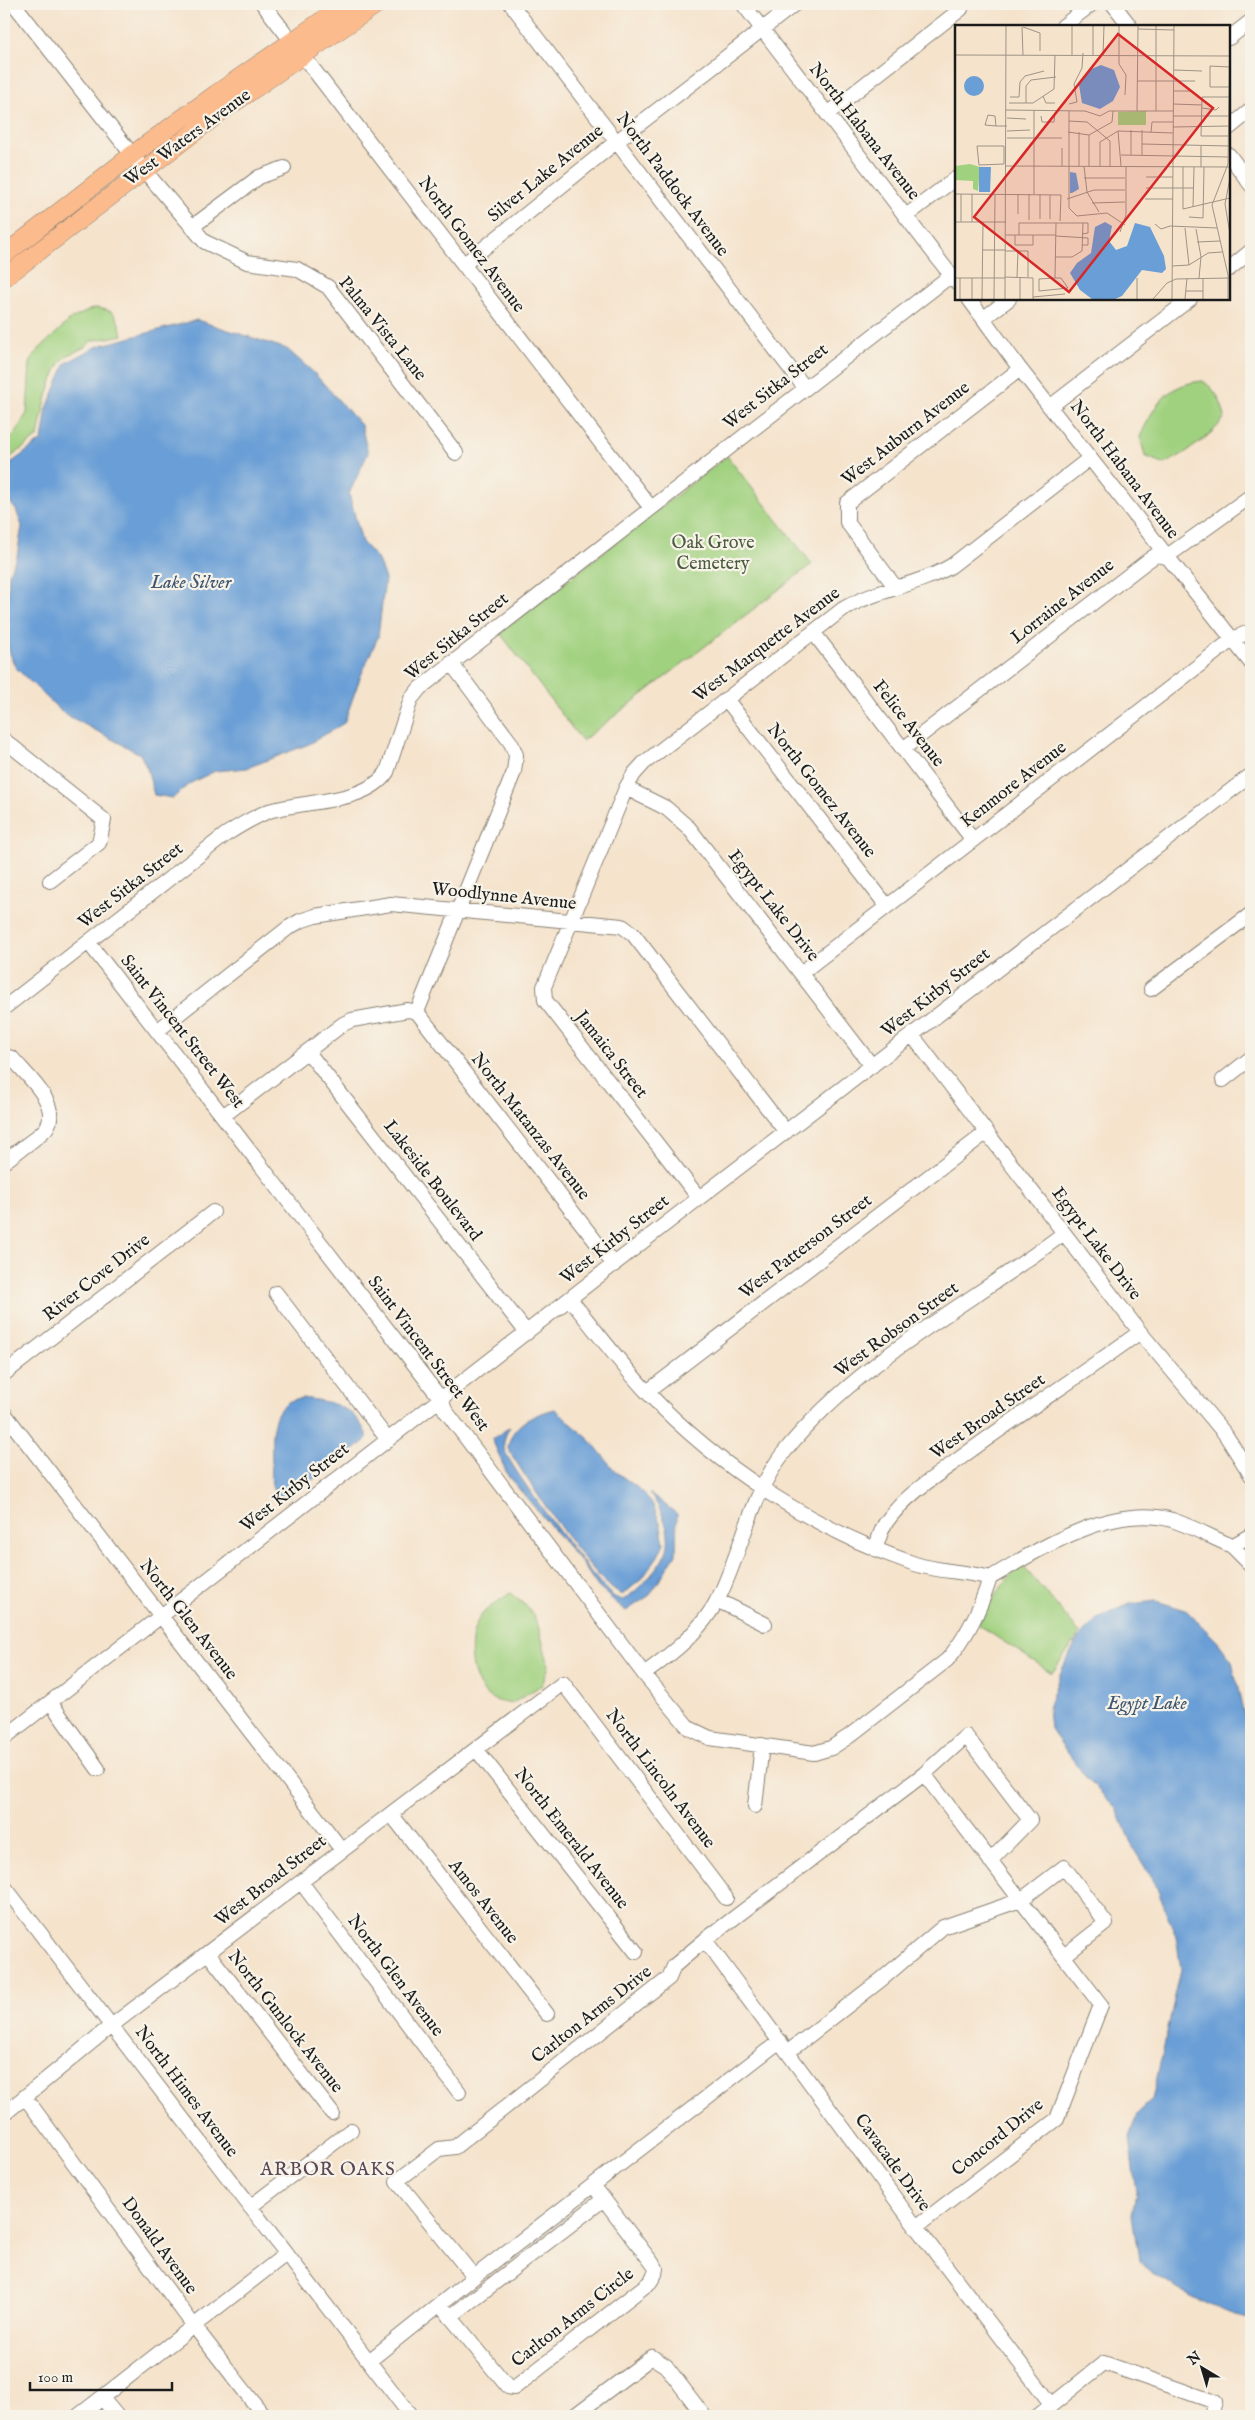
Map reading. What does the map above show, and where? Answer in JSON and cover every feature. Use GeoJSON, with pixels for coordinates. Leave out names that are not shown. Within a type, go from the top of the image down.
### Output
{"type":"FeatureCollection","features":[{"type":"Feature","properties":{"kind":"main road","name":"West Waters Avenue"},"geometry":{"type":"LineString","coordinates":[[5,250],[132,155],[346,4]]}},
{"type":"Feature","properties":{"kind":"main road","name":"West Waters Avenue"},"geometry":{"type":"LineString","coordinates":[[4,278],[222,111],[377,4]]}},
{"type":"Feature","properties":{"kind":"street","name":"Palma Vista Lane"},"geometry":{"type":"LineString","coordinates":[[14,4],[144,170],[205,242],[247,262],[297,269],[328,287],[456,453]]}},
{"type":"Feature","properties":{"kind":"street","name":"North Gomez Avenue"},"geometry":{"type":"LineString","coordinates":[[263,4],[650,508]]}},
{"type":"Feature","properties":{"kind":"street","name":"North Paddock Avenue"},"geometry":{"type":"LineString","coordinates":[[511,4],[805,388]]}},
{"type":"Feature","properties":{"kind":"street","name":"North Habana Avenue"},"geometry":{"type":"LineString","coordinates":[[743,4],[953,279]]}},
{"type":"Feature","properties":{"kind":"street","name":"Silver Lake Avenue"},"geometry":{"type":"LineString","coordinates":[[463,265],[616,142],[795,4]]}},
{"type":"Feature","properties":{"kind":"street"},"geometry":{"type":"LineString","coordinates":[[1064,25],[1092,4]]}},
{"type":"Feature","properties":{"kind":"street"},"geometry":{"type":"LineString","coordinates":[[1113,4],[1129,25]]}},
{"type":"Feature","properties":{"kind":"street"},"geometry":{"type":"LineString","coordinates":[[826,114],[961,9]]}},
{"type":"Feature","properties":{"kind":"street"},"geometry":{"type":"LineString","coordinates":[[1230,37],[1251,21]]}},
{"type":"Feature","properties":{"kind":"street"},"geometry":{"type":"LineString","coordinates":[[1230,127],[1251,110]]}},
{"type":"Feature","properties":{"kind":"street"},"geometry":{"type":"LineString","coordinates":[[1230,156],[1251,185]]}},
{"type":"Feature","properties":{"kind":"street"},"geometry":{"type":"LineString","coordinates":[[192,227],[259,177],[284,168]]}},
{"type":"Feature","properties":{"kind":"street"},"geometry":{"type":"LineString","coordinates":[[906,216],[955,179]]}},
{"type":"Feature","properties":{"kind":"street"},"geometry":{"type":"LineString","coordinates":[[5,250],[20,265]]}},
{"type":"Feature","properties":{"kind":"street"},"geometry":{"type":"LineString","coordinates":[[1230,268],[1251,251]]}},
{"type":"Feature","properties":{"kind":"street","name":"West Sitka Street"},"geometry":{"type":"LineString","coordinates":[[4,1008],[226,835],[246,822],[269,811],[353,795],[381,782],[387,772],[411,699],[420,688],[805,388],[953,279]]}},
{"type":"Feature","properties":{"kind":"street","name":"North Habana Avenue"},"geometry":{"type":"LineString","coordinates":[[970,300],[1020,369],[1051,406],[1166,557],[1251,663]]}},
{"type":"Feature","properties":{"kind":"street"},"geometry":{"type":"LineString","coordinates":[[984,318],[1008,300]]}},
{"type":"Feature","properties":{"kind":"street"},"geometry":{"type":"LineString","coordinates":[[1051,406],[1189,300]]}},
{"type":"Feature","properties":{"kind":"street","name":"West Auburn Avenue"},"geometry":{"type":"LineString","coordinates":[[896,588],[847,522],[847,502],[1020,369]]}},
{"type":"Feature","properties":{"kind":"street","name":"West Marquette Avenue"},"geometry":{"type":"LineString","coordinates":[[571,922],[626,788],[634,774],[644,763],[814,632],[860,599],[935,576],[951,566],[1090,458]]}},
{"type":"Feature","properties":{"kind":"street","name":"Lorraine Avenue"},"geometry":{"type":"LineString","coordinates":[[903,749],[1146,562],[1156,555],[1166,557],[1251,496]]}},
{"type":"Feature","properties":{"kind":"street","name":"Kenmore Avenue"},"geometry":{"type":"LineString","coordinates":[[801,973],[1233,639],[1251,631]]}},
{"type":"Feature","properties":{"kind":"street","name":"Felice Avenue"},"geometry":{"type":"LineString","coordinates":[[814,632],[973,840]]}},
{"type":"Feature","properties":{"kind":"street"},"geometry":{"type":"LineString","coordinates":[[223,1116],[343,1024],[352,1020],[408,1010],[417,1012],[514,772],[516,755],[511,743],[451,663]]}},
{"type":"Feature","properties":{"kind":"street","name":"North Gomez Avenue"},"geometry":{"type":"LineString","coordinates":[[726,699],[887,906]]}},
{"type":"Feature","properties":{"kind":"street"},"geometry":{"type":"LineString","coordinates":[[4,740],[104,820],[99,843],[50,881]]}},
{"type":"Feature","properties":{"kind":"street","name":"West Kirby Street"},"geometry":{"type":"LineString","coordinates":[[4,1738],[699,1198],[1251,775]]}},
{"type":"Feature","properties":{"kind":"street","name":"Egypt Lake Drive"},"geometry":{"type":"LineString","coordinates":[[626,788],[666,808],[689,828],[872,1066]]}},
{"type":"Feature","properties":{"kind":"street","name":"Woodlynne Avenue"},"geometry":{"type":"LineString","coordinates":[[157,1031],[300,920],[367,906],[390,904],[622,926],[633,934],[786,1132]]}},
{"type":"Feature","properties":{"kind":"street"},"geometry":{"type":"LineString","coordinates":[[1151,989],[1251,914]]}},
{"type":"Feature","properties":{"kind":"street","name":"Jamaica Street"},"geometry":{"type":"LineString","coordinates":[[571,922],[544,987],[545,1000],[699,1198]]}},
{"type":"Feature","properties":{"kind":"street","name":"Saint Vincent Street West"},"geometry":{"type":"LineString","coordinates":[[89,943],[441,1399],[445,1410],[644,1674],[689,1728],[710,1738],[762,1746],[814,1753],[831,1748],[848,1737],[947,1660],[958,1648],[984,1599],[990,1578]]}},
{"type":"Feature","properties":{"kind":"street","name":"North Matanzas Avenue"},"geometry":{"type":"LineString","coordinates":[[417,1012],[614,1265]]}},
{"type":"Feature","properties":{"kind":"street","name":"Egypt Lake Drive"},"geometry":{"type":"LineString","coordinates":[[912,1035],[1140,1332],[1225,1434],[1251,1475]]}},
{"type":"Feature","properties":{"kind":"street","name":"Lakeside Boulevard"},"geometry":{"type":"LineString","coordinates":[[308,1052],[527,1332]]}},
{"type":"Feature","properties":{"kind":"street"},"geometry":{"type":"LineString","coordinates":[[4,1056],[12,1058],[47,1101],[51,1115],[46,1128],[4,1162]]}},
{"type":"Feature","properties":{"kind":"street"},"geometry":{"type":"LineString","coordinates":[[1223,1080],[1251,1058]]}},
{"type":"Feature","properties":{"kind":"street","name":"West Patterson Street"},"geometry":{"type":"LineString","coordinates":[[648,1392],[987,1132]]}},
{"type":"Feature","properties":{"kind":"street","name":"River Cove Drive"},"geometry":{"type":"LineString","coordinates":[[4,1374],[213,1212]]}},
{"type":"Feature","properties":{"kind":"street","name":"West Robson Street"},"geometry":{"type":"LineString","coordinates":[[644,1674],[685,1643],[717,1600],[762,1489],[783,1453],[803,1430],[846,1390],[908,1342],[1027,1262],[1064,1233]]}},
{"type":"Feature","properties":{"kind":"street"},"geometry":{"type":"LineString","coordinates":[[276,1294],[388,1440]]}},
{"type":"Feature","properties":{"kind":"street"},"geometry":{"type":"LineString","coordinates":[[570,1299],[648,1392],[685,1429],[762,1489],[821,1523],[876,1549],[917,1565],[990,1578],[1057,1539],[1120,1519],[1171,1520],[1232,1546],[1251,1565]]}},
{"type":"Feature","properties":{"kind":"street","name":"West Broad Street"},"geometry":{"type":"LineString","coordinates":[[876,1549],[885,1523],[896,1509],[933,1478],[997,1431],[1070,1383],[1140,1332]]}},
{"type":"Feature","properties":{"kind":"street","name":"North Glen Avenue"},"geometry":{"type":"LineString","coordinates":[[4,1413],[342,1850]]}},
{"type":"Feature","properties":{"kind":"street"},"geometry":{"type":"LineString","coordinates":[[1232,1546],[1251,1535]]}},
{"type":"Feature","properties":{"kind":"street"},"geometry":{"type":"LineString","coordinates":[[717,1600],[766,1624]]}},
{"type":"Feature","properties":{"kind":"street","name":"West Broad Street"},"geometry":{"type":"LineString","coordinates":[[4,2114],[112,2026],[563,1683]]}},
{"type":"Feature","properties":{"kind":"street","name":"North Lincoln Avenue"},"geometry":{"type":"LineString","coordinates":[[563,1683],[726,1898]]}},
{"type":"Feature","properties":{"kind":"street"},"geometry":{"type":"LineString","coordinates":[[51,1703],[98,1769]]}},
{"type":"Feature","properties":{"kind":"street","name":"Carlton Arms Drive"},"geometry":{"type":"LineString","coordinates":[[474,2278],[397,2181],[439,2149],[455,2147],[669,1978],[674,1966],[705,1940],[924,1774],[966,1736],[1030,1820],[990,1861]]}},
{"type":"Feature","properties":{"kind":"street"},"geometry":{"type":"LineString","coordinates":[[755,1806],[762,1746]]}},
{"type":"Feature","properties":{"kind":"street","name":"North Emerald Avenue"},"geometry":{"type":"LineString","coordinates":[[476,1749],[636,1952]]}},
{"type":"Feature","properties":{"kind":"street"},"geometry":{"type":"LineString","coordinates":[[369,2361],[593,2185],[784,2046],[882,1979],[943,1927],[1021,1900],[1064,1867],[1106,1923],[1064,1956],[1021,1900],[990,1861],[924,1774]]}},
{"type":"Feature","properties":{"kind":"street","name":"Amos Avenue"},"geometry":{"type":"LineString","coordinates":[[391,1814],[547,2014]]}},
{"type":"Feature","properties":{"kind":"street","name":"North Glen Avenue"},"geometry":{"type":"LineString","coordinates":[[301,1882],[459,2092]]}},
{"type":"Feature","properties":{"kind":"street","name":"North Himes Avenue"},"geometry":{"type":"LineString","coordinates":[[4,1886],[411,2416]]}},
{"type":"Feature","properties":{"kind":"street","name":"Cavacade Drive"},"geometry":{"type":"LineString","coordinates":[[705,1940],[916,2227],[1052,2405]]}},
{"type":"Feature","properties":{"kind":"street","name":"North Gunlock Avenue"},"geometry":{"type":"LineString","coordinates":[[208,1953],[332,2113]]}},
{"type":"Feature","properties":{"kind":"street","name":"Concord Drive"},"geometry":{"type":"LineString","coordinates":[[916,2227],[1057,2119],[1100,2005],[1064,1956]]}},
{"type":"Feature","properties":{"kind":"street","name":"Donald Avenue"},"geometry":{"type":"LineString","coordinates":[[25,2097],[194,2326],[264,2416]]}},
{"type":"Feature","properties":{"kind":"street"},"geometry":{"type":"LineString","coordinates":[[250,2207],[351,2130]]}},
{"type":"Feature","properties":{"kind":"street","name":"Carlton Arms Circle"},"geometry":{"type":"LineString","coordinates":[[440,2304],[508,2387],[514,2388],[650,2282],[655,2274],[656,2268],[593,2185]]}},
{"type":"Feature","properties":{"kind":"street"},"geometry":{"type":"LineString","coordinates":[[450,2317],[604,2199]]}},
{"type":"Feature","properties":{"kind":"street"},"geometry":{"type":"LineString","coordinates":[[78,2416],[286,2254]]}},
{"type":"Feature","properties":{"kind":"street"},"geometry":{"type":"LineString","coordinates":[[574,2416],[652,2357],[666,2366],[704,2416]]}},
{"type":"Feature","properties":{"kind":"street"},"geometry":{"type":"LineString","coordinates":[[1038,2416],[1104,2363],[1215,2402],[1211,2416]]}},
{"type":"Feature","properties":{"kind":"street"},"geometry":{"type":"LineString","coordinates":[[102,2398],[117,2416]]}},
{"type":"Feature","properties":{"kind":"green space"},"geometry":{"type":"Polygon","coordinates":[[[94,308],[107,310],[114,314],[123,335],[91,341],[85,347],[63,360],[54,375],[38,437],[4,462],[4,442],[14,435],[27,413],[30,364],[34,354],[71,319],[94,308]]]}},
{"type":"Feature","properties":{"kind":"green space"},"geometry":{"type":"Polygon","coordinates":[[[1203,381],[1218,397],[1225,417],[1213,431],[1197,444],[1164,464],[1145,456],[1140,437],[1156,406],[1170,392],[1190,383],[1203,381]]]}},
{"type":"Feature","properties":{"kind":"green space","name":"Oak Grove Cemetery"},"geometry":{"type":"Polygon","coordinates":[[[727,456],[812,564],[582,741],[500,633],[727,456]]]}},
{"type":"Feature","properties":{"kind":"green space"},"geometry":{"type":"Polygon","coordinates":[[[1022,1565],[1080,1633],[1052,1673],[978,1625],[987,1608],[1008,1578],[1022,1565]]]}},
{"type":"Feature","properties":{"kind":"green space"},"geometry":{"type":"Polygon","coordinates":[[[510,1593],[530,1609],[539,1629],[549,1666],[542,1685],[511,1704],[491,1698],[482,1690],[474,1670],[471,1647],[480,1617],[490,1607],[510,1593]]]}},
{"type":"Feature","properties":{"kind":"water","name":"Lake Silver"},"geometry":{"type":"Polygon","coordinates":[[[197,320],[287,349],[314,373],[361,425],[368,453],[349,494],[362,542],[378,560],[385,579],[378,637],[361,675],[344,723],[309,744],[247,768],[215,771],[189,784],[173,798],[154,795],[147,768],[140,754],[63,713],[15,667],[9,651],[6,629],[9,573],[17,556],[22,526],[16,510],[4,495],[4,468],[42,440],[47,408],[66,363],[98,346],[197,320]]]}},
{"type":"Feature","properties":{"kind":"water"},"geometry":{"type":"Polygon","coordinates":[[[302,1398],[324,1401],[350,1412],[363,1427],[368,1438],[346,1457],[285,1498],[277,1494],[272,1486],[272,1431],[274,1421],[283,1406],[291,1401],[302,1398]]]}},
{"type":"Feature","properties":{"kind":"water"},"geometry":{"type":"Polygon","coordinates":[[[555,1409],[591,1441],[615,1471],[643,1492],[652,1503],[660,1522],[664,1543],[658,1556],[642,1579],[622,1595],[610,1587],[595,1572],[579,1552],[508,1449],[513,1433],[518,1427],[539,1414],[555,1409]]]}},
{"type":"Feature","properties":{"kind":"water"},"geometry":{"type":"Polygon","coordinates":[[[510,1427],[505,1437],[504,1448],[520,1476],[572,1549],[614,1597],[623,1600],[636,1590],[651,1575],[663,1559],[666,1551],[668,1537],[666,1524],[650,1493],[677,1514],[676,1554],[650,1595],[626,1611],[598,1587],[581,1562],[508,1476],[492,1439],[510,1427]]]}},
{"type":"Feature","properties":{"kind":"water","name":"Egypt Lake"},"geometry":{"type":"Polygon","coordinates":[[[1156,1601],[1186,1610],[1218,1642],[1232,1661],[1247,1730],[1251,1738],[1251,2319],[1192,2297],[1164,2281],[1139,2261],[1132,2216],[1136,2192],[1129,2137],[1137,2114],[1152,2100],[1181,1969],[1176,1937],[1155,1883],[1133,1848],[1117,1809],[1088,1780],[1050,1729],[1048,1708],[1062,1669],[1078,1638],[1097,1619],[1130,1604],[1156,1601]]]}},
{"type":"Feature","properties":{"kind":"district","name":"ARBOR OAKS"},"geometry":{"type":"Point","coordinates":[328,2170]}}]}
